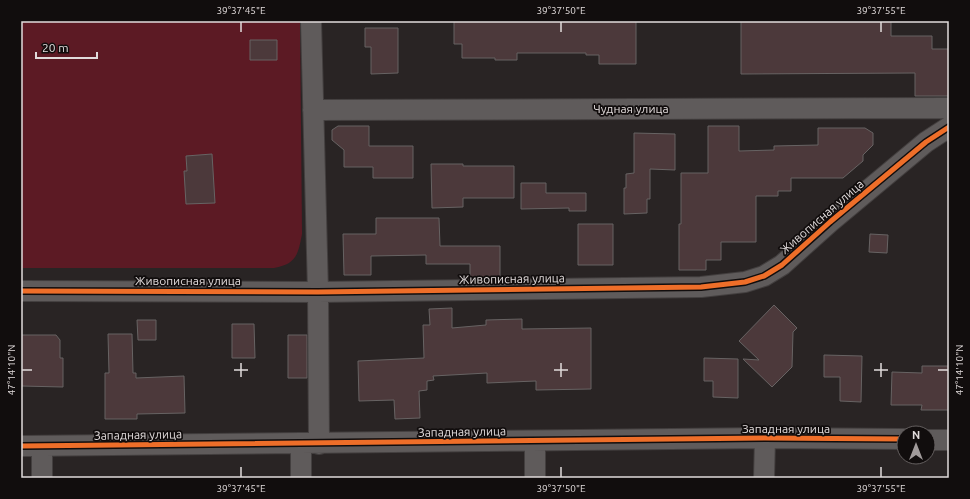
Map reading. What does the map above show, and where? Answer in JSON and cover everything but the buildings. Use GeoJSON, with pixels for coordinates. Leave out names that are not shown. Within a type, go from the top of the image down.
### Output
{"type":"FeatureCollection","features":[{"type":"Feature","properties":{"kind":"street"},"geometry":{"type":"LineString","coordinates":[[301,478],[310,444],[318,292],[311,21]]}},
{"type":"Feature","properties":{"kind":"street","name":"Чудная улица"},"geometry":{"type":"LineString","coordinates":[[313,110],[949,108]]}},
{"type":"Feature","properties":{"kind":"street","name":"Живописная улица"},"geometry":{"type":"LineString","coordinates":[[21,291],[318,292],[701,287],[745,282],[764,276],[782,265],[926,142],[949,127]]}},
{"type":"Feature","properties":{"kind":"street"},"geometry":{"type":"LineString","coordinates":[[764,478],[765,438]]}},
{"type":"Feature","properties":{"kind":"street","name":"Западная улица"},"geometry":{"type":"LineString","coordinates":[[21,446],[765,438],[896,439]]}},
{"type":"Feature","properties":{"kind":"street"},"geometry":{"type":"LineString","coordinates":[[936,440],[949,440]]}},
{"type":"Feature","properties":{"kind":"street"},"geometry":{"type":"LineString","coordinates":[[535,441],[535,478]]}},
{"type":"Feature","properties":{"kind":"street"},"geometry":{"type":"LineString","coordinates":[[42,446],[42,478]]}},
{"type":"Feature","properties":{"kind":"shaded area"},"geometry":{"type":"Polygon","coordinates":[[[21,21],[300,21],[302,234],[299,248],[295,257],[287,264],[274,268],[21,268],[21,21]]]}},
{"type":"Feature","properties":{"kind":"cycle path"},"geometry":{"type":"LineString","coordinates":[[21,291],[318,292],[701,287],[745,282],[764,276],[782,265],[830,222],[926,142],[949,127]]}},
{"type":"Feature","properties":{"kind":"cycle path"},"geometry":{"type":"LineString","coordinates":[[21,446],[765,438],[896,439]]}}]}
